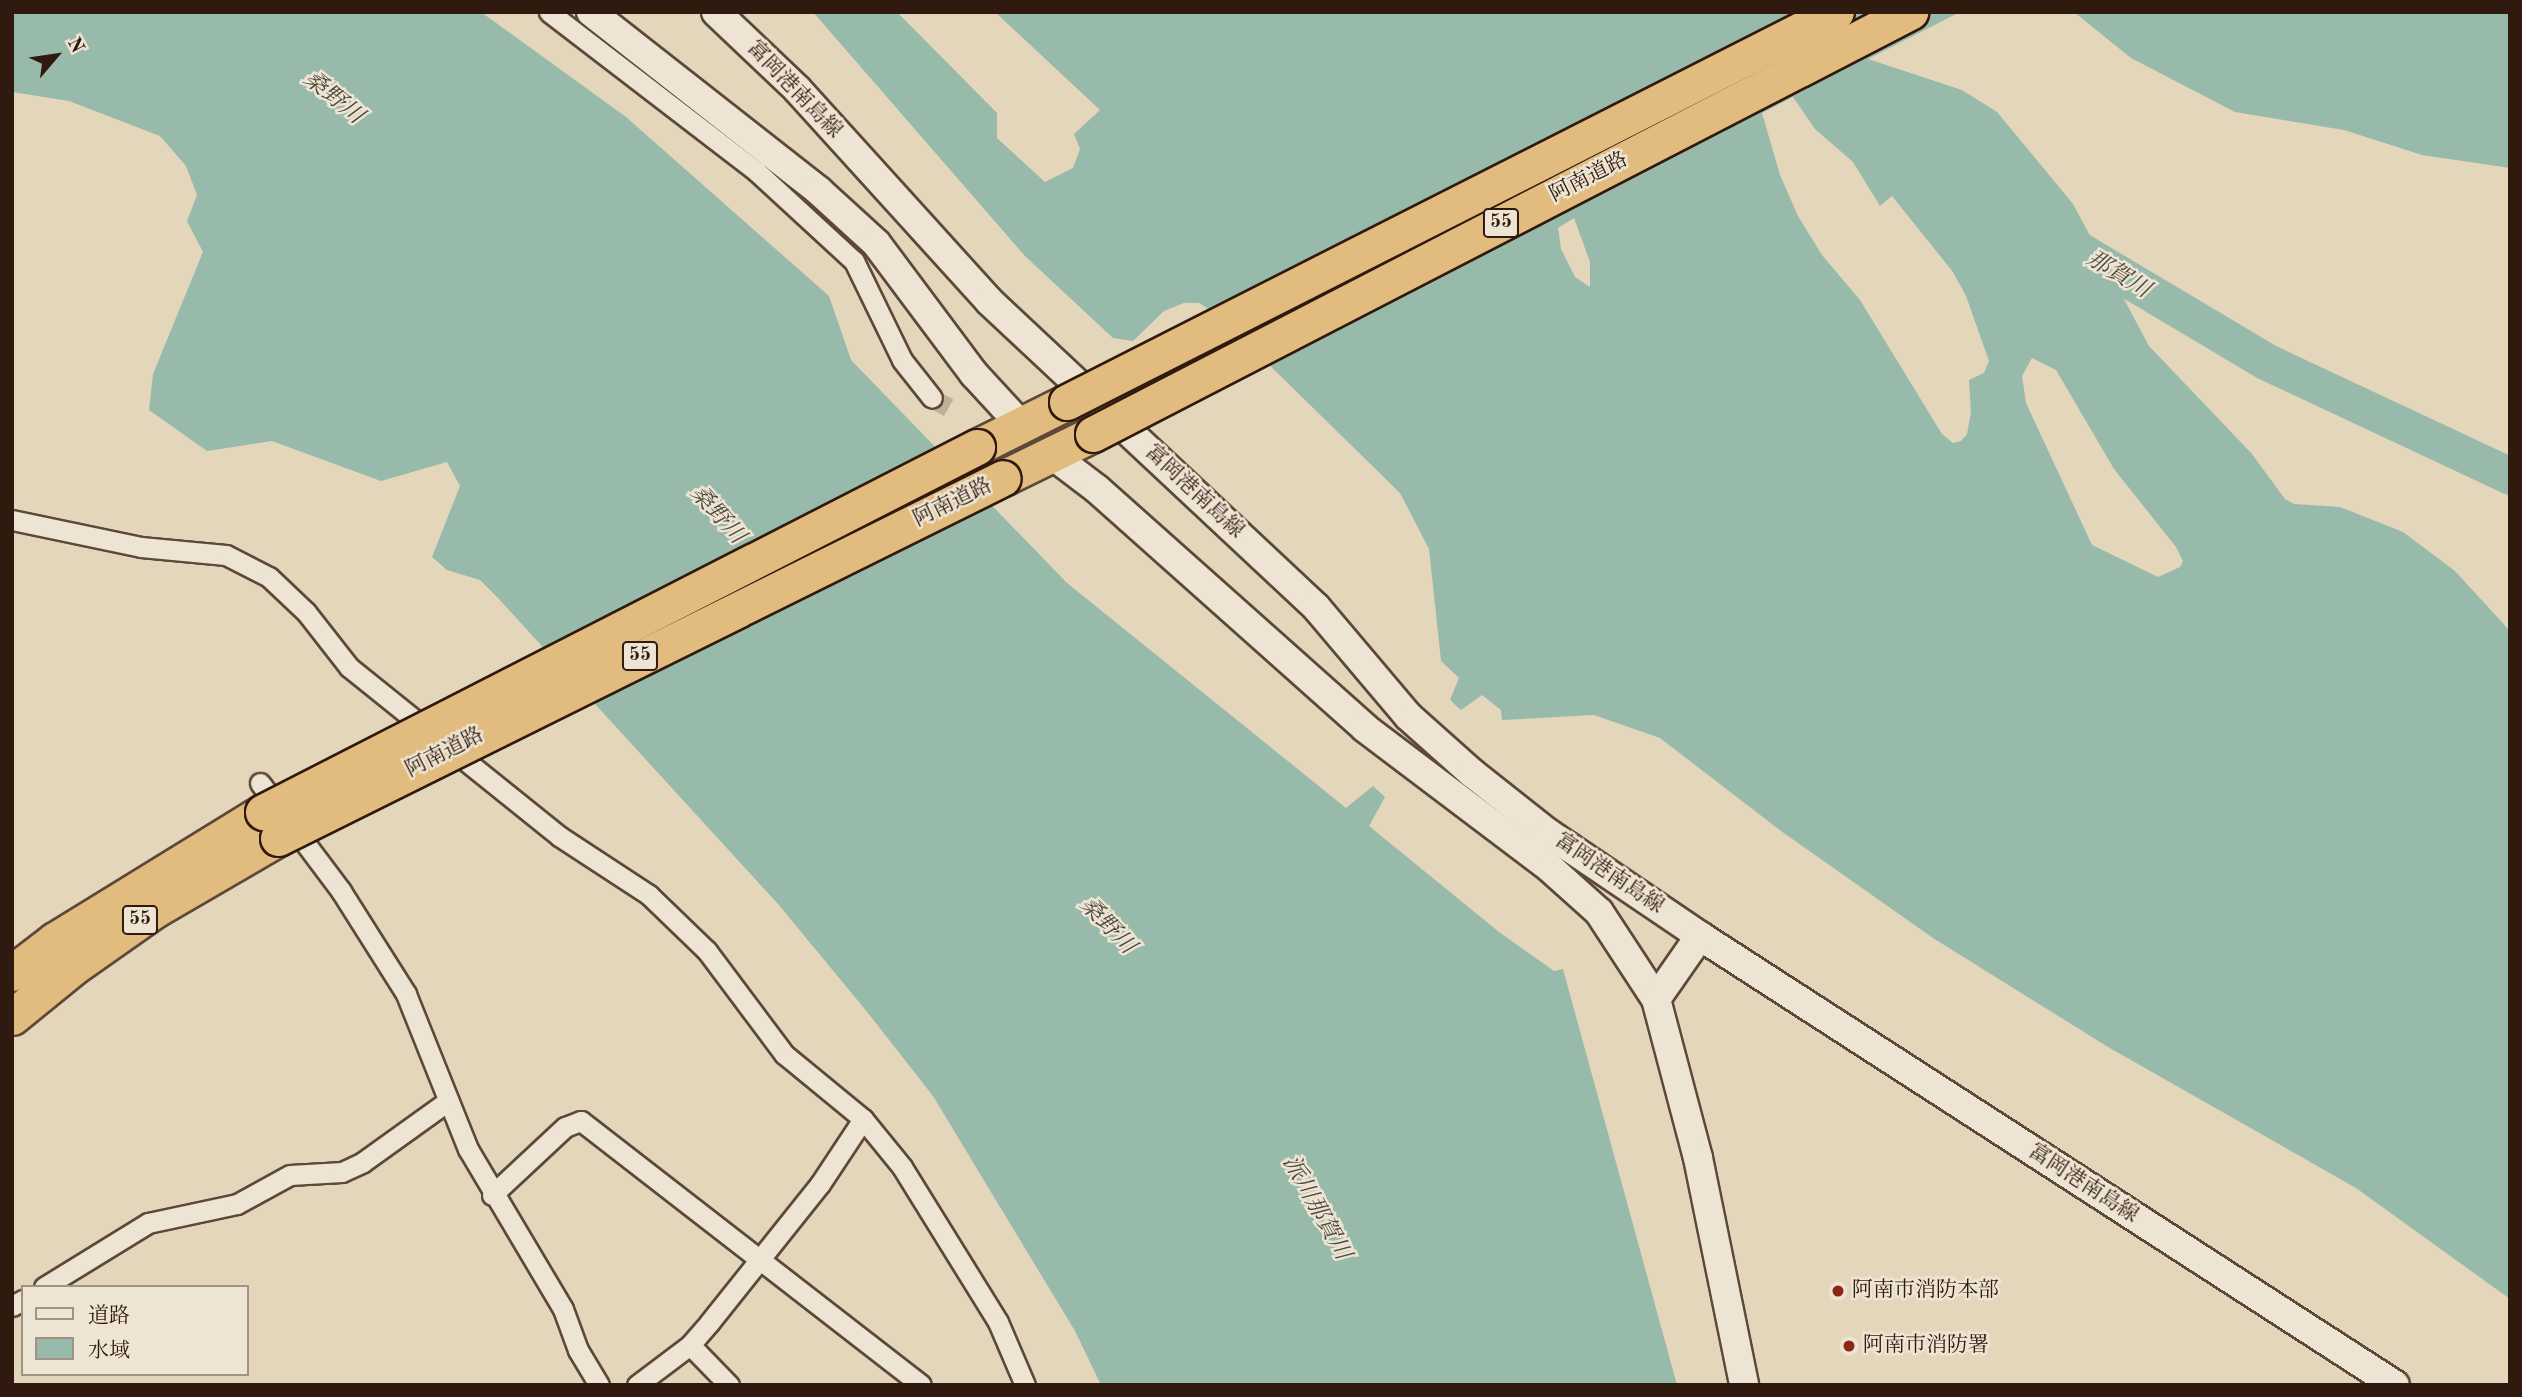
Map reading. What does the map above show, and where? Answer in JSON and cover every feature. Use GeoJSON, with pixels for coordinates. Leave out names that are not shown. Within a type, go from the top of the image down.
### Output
{"type":"FeatureCollection","features":[{"type":"Feature","properties":{"kind":"highway","name":"阿南道路"},"geometry":{"type":"LineString","coordinates":[[12,973],[96,914],[267,811],[977,447],[1836,12]]}},
{"type":"Feature","properties":{"kind":"highway","name":"阿南道路"},"geometry":{"type":"LineString","coordinates":[[12,1017],[72,968],[156,909],[267,811],[1003,478],[1910,12]]}},
{"type":"Feature","properties":{"kind":"main road"},"geometry":{"type":"LineString","coordinates":[[591,12],[746,131],[876,243],[974,374],[1021,425]]}},
{"type":"Feature","properties":{"kind":"main road","name":"富岡港南島線"},"geometry":{"type":"LineString","coordinates":[[716,12],[797,89],[989,301],[1316,607],[1408,716],[1548,833],[1700,936],[2395,1385]]}},
{"type":"Feature","properties":{"kind":"main road"},"geometry":{"type":"LineString","coordinates":[[1051,454],[1097,489],[1365,728],[1560,877],[1599,912],[1656,999],[1698,1157],[1744,1385]]}},
{"type":"Feature","properties":{"kind":"main road"},"geometry":{"type":"LineString","coordinates":[[1656,999],[1700,936]]}},
{"type":"Feature","properties":{"kind":"street"},"geometry":{"type":"LineString","coordinates":[[549,12],[756,172],[854,261],[902,360],[932,398]]}},
{"type":"Feature","properties":{"kind":"street"},"geometry":{"type":"LineString","coordinates":[[12,520],[141,547],[226,555],[268,577],[306,612],[348,667],[559,836],[649,895],[707,951],[784,1054],[863,1119],[902,1167],[960,1256],[998,1322],[1026,1385]]}},
{"type":"Feature","properties":{"kind":"street"},"geometry":{"type":"LineString","coordinates":[[267,811],[341,891],[406,994],[448,1101],[492,1195],[563,1309],[578,1350],[599,1385]]}},
{"type":"Feature","properties":{"kind":"street"},"geometry":{"type":"LineString","coordinates":[[47,1285],[148,1223],[237,1204],[290,1175],[342,1172],[448,1101]]}},
{"type":"Feature","properties":{"kind":"street"},"geometry":{"type":"LineString","coordinates":[[638,1385],[690,1345],[820,1184],[863,1119]]}},
{"type":"Feature","properties":{"kind":"street"},"geometry":{"type":"LineString","coordinates":[[492,1195],[565,1127],[581,1121],[759,1262],[921,1385]]}},
{"type":"Feature","properties":{"kind":"street"},"geometry":{"type":"LineString","coordinates":[[690,1345],[729,1385]]}},
{"type":"Feature","properties":{"kind":"water"},"geometry":{"type":"Polygon","coordinates":[[[12,12],[481,12],[626,117],[829,296],[851,360],[1067,583],[1346,808],[1373,786],[1385,797],[1369,826],[1499,932],[1554,971],[1563,969],[1677,1385],[1101,1385],[1075,1331],[933,1096],[868,1013],[778,904],[498,598],[480,580],[447,570],[432,557],[460,486],[447,462],[381,481],[272,441],[207,451],[149,410],[153,374],[203,252],[187,221],[197,195],[186,166],[160,136],[69,101],[12,92],[12,12]]]}},
{"type":"Feature","properties":{"kind":"water"},"geometry":{"type":"Polygon","coordinates":[[[813,12],[897,12],[997,113],[997,138],[1045,182],[1073,168],[1080,149],[1074,134],[1100,110],[995,12],[1960,12],[1868,59],[1962,90],[1997,112],[2073,204],[2149,346],[2252,454],[2285,499],[2294,504],[2340,507],[2403,532],[2455,571],[2510,631],[2510,1299],[2356,1188],[2108,1047],[1933,938],[1781,831],[1660,738],[1594,715],[1502,720],[1501,710],[1482,695],[1461,710],[1450,700],[1459,678],[1441,661],[1429,549],[1400,493],[1217,314],[1199,303],[1184,303],[1164,311],[1133,341],[1113,338],[1025,256],[813,12]],[[1793,97],[1762,113],[1780,175],[1798,216],[1822,255],[1860,300],[1942,434],[1953,443],[1961,441],[1967,434],[1971,412],[1969,380],[1984,373],[1989,361],[1966,296],[1953,272],[1892,196],[1880,206],[1853,162],[1815,129],[1793,97]],[[1574,218],[1558,228],[1561,249],[1575,277],[1590,287],[1590,262],[1574,218]],[[2032,358],[2022,376],[2026,403],[2092,545],[2158,577],[2180,567],[2183,561],[2176,547],[2114,469],[2056,370],[2032,358]]]}},
{"type":"Feature","properties":{"kind":"water"},"geometry":{"type":"Polygon","coordinates":[[[2074,12],[2510,12],[2510,168],[2422,155],[2344,130],[2235,112],[2131,58],[2074,12]]]}},
{"type":"Feature","properties":{"kind":"waterway","name":"那賀川"},"geometry":{"type":"LineString","coordinates":[[2069,244],[2265,361],[2510,476]]}},
{"type":"Feature","properties":{"kind":"tunnel"},"geometry":{"type":"LineString","coordinates":[[932,398],[952,409]]}},
{"type":"Feature","properties":{"kind":"place","name":"阿南市消防本部"},"geometry":{"type":"Point","coordinates":[1838,1291]}},
{"type":"Feature","properties":{"kind":"place","name":"阿南市消防署"},"geometry":{"type":"Point","coordinates":[1849,1346]}},
{"type":"Feature","properties":{"kind":"water label","name":"桑野川"},"geometry":{"type":"Point","coordinates":[333,98]}},
{"type":"Feature","properties":{"kind":"water label","name":"桑野川"},"geometry":{"type":"Point","coordinates":[717,515]}},
{"type":"Feature","properties":{"kind":"water label","name":"桑野川"},"geometry":{"type":"Point","coordinates":[1107,926]}},
{"type":"Feature","properties":{"kind":"water label","name":"派川那賀川"},"geometry":{"type":"Point","coordinates":[1316,1208]}}]}
